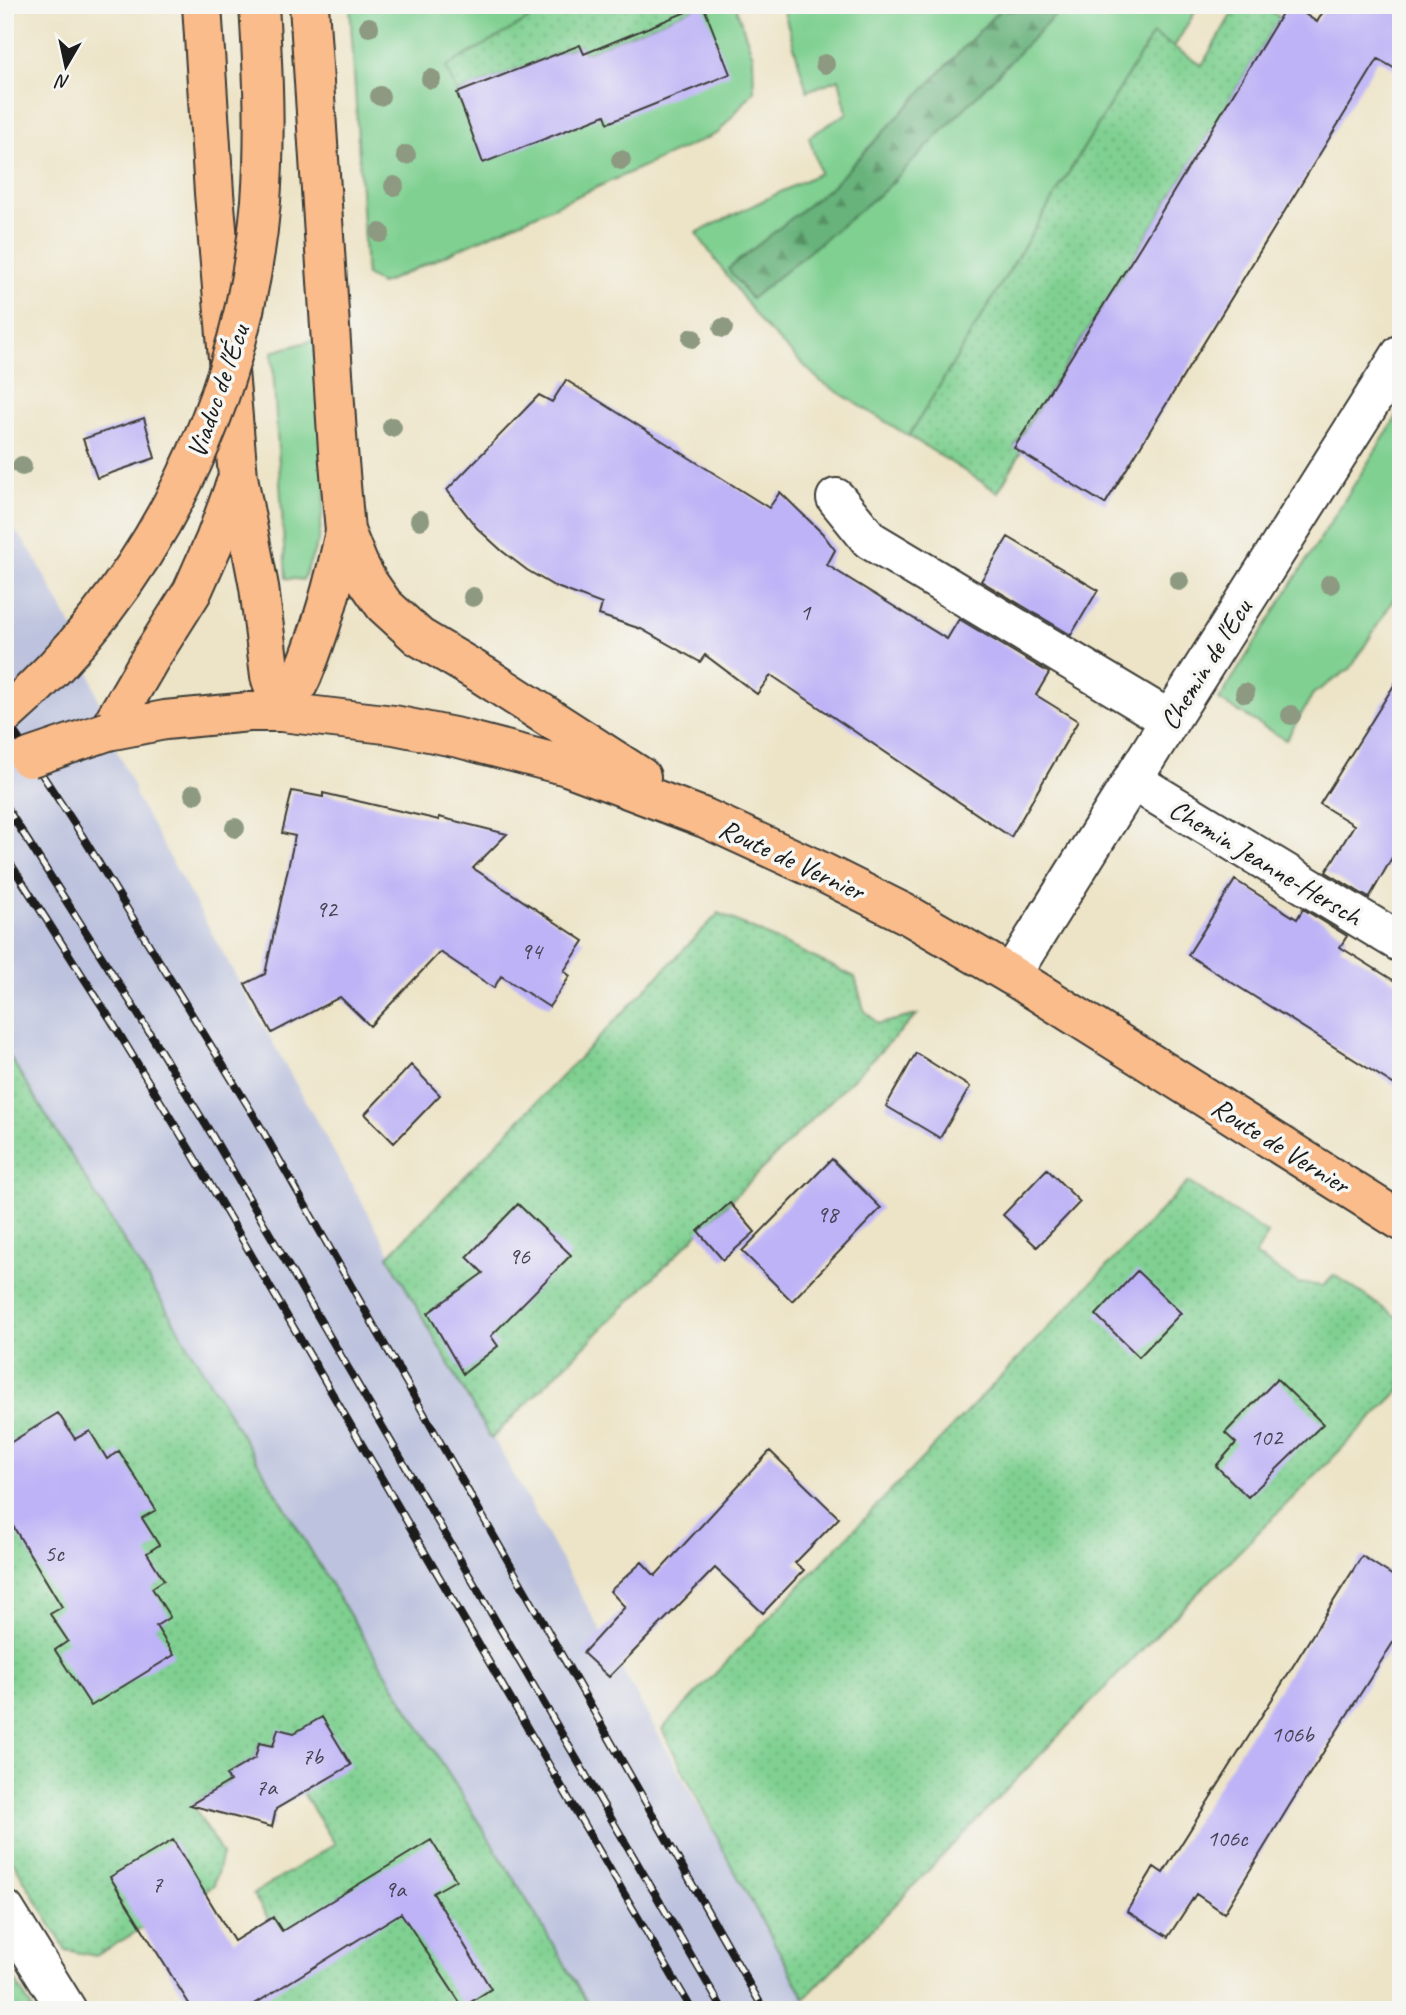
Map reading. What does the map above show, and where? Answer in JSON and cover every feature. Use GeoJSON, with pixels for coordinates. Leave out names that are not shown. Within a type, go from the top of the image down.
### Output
{"type":"FeatureCollection","features":[{"type":"Feature","properties":{"kind":"main road"},"geometry":{"type":"LineString","coordinates":[[202,5],[214,193],[238,477],[259,587],[270,676],[281,712]]}},
{"type":"Feature","properties":{"kind":"main road","name":"Viaduc de l'Écu"},"geometry":{"type":"LineString","coordinates":[[5,715],[68,653],[130,575],[179,493],[220,396],[237,343],[249,292],[260,211],[264,134],[259,5]]}},
{"type":"Feature","properties":{"kind":"main road"},"geometry":{"type":"LineString","coordinates":[[309,5],[345,531],[358,563],[368,582],[394,616],[419,637],[483,675],[705,818]]}},
{"type":"Feature","properties":{"kind":"main road"},"geometry":{"type":"LineString","coordinates":[[108,731],[192,592],[238,477]]}},
{"type":"Feature","properties":{"kind":"main road"},"geometry":{"type":"LineString","coordinates":[[281,712],[302,677],[319,631],[332,590],[345,531]]}},
{"type":"Feature","properties":{"kind":"main road","name":"Route de Vernier"},"geometry":{"type":"LineString","coordinates":[[5,766],[108,731],[165,720],[281,712],[394,725],[460,738],[567,766],[705,818],[828,874],[910,916],[1011,975],[1401,1221]]}},
{"type":"Feature","properties":{"kind":"street","name":"Chemin de l'Ecu"},"geometry":{"type":"LineString","coordinates":[[1011,975],[1401,354]]}},
{"type":"Feature","properties":{"kind":"street"},"geometry":{"type":"LineString","coordinates":[[836,498],[870,540],[1165,728]]}},
{"type":"Feature","properties":{"kind":"street","name":"Chemin Jeanne-Hersch"},"geometry":{"type":"LineString","coordinates":[[1132,780],[1401,943]]}},
{"type":"Feature","properties":{"kind":"street"},"geometry":{"type":"LineString","coordinates":[[5,1910],[67,2010]]}},
{"type":"Feature","properties":{"kind":"shaded area"},"geometry":{"type":"Polygon","coordinates":[[[5,517],[31,551],[80,641],[108,731],[136,797],[812,2010],[581,2010],[5,1052],[5,517]]]}},
{"type":"Feature","properties":{"kind":"green space"},"geometry":{"type":"Polygon","coordinates":[[[350,5],[735,5],[753,56],[754,91],[718,133],[381,284],[366,275],[350,5]]]}},
{"type":"Feature","properties":{"kind":"green space"},"geometry":{"type":"Polygon","coordinates":[[[577,5],[703,5],[584,54],[580,45],[457,93],[446,67],[543,11],[577,5]]]}},
{"type":"Feature","properties":{"kind":"green space"},"geometry":{"type":"Polygon","coordinates":[[[782,5],[1199,5],[1174,47],[1153,34],[909,436],[820,381],[762,324],[696,233],[820,173],[809,137],[847,113],[839,79],[807,91],[782,5]]]}},
{"type":"Feature","properties":{"kind":"green space"},"geometry":{"type":"Polygon","coordinates":[[[1004,5],[1065,5],[886,189],[751,299],[728,269],[833,185],[1004,5]]]}},
{"type":"Feature","properties":{"kind":"green space"},"geometry":{"type":"Polygon","coordinates":[[[1237,5],[1260,5],[1280,17],[1014,447],[1021,452],[998,492],[909,436],[1153,34],[1202,65],[1237,5]]]}},
{"type":"Feature","properties":{"kind":"green space"},"geometry":{"type":"Polygon","coordinates":[[[314,340],[326,485],[319,539],[303,580],[286,578],[272,352],[314,340]]]}},
{"type":"Feature","properties":{"kind":"green space"},"geometry":{"type":"Polygon","coordinates":[[[1401,410],[1401,587],[1351,668],[1313,694],[1286,740],[1219,700],[1401,410]]]}},
{"type":"Feature","properties":{"kind":"green space"},"geometry":{"type":"Polygon","coordinates":[[[719,913],[855,977],[864,1010],[878,1024],[917,1015],[491,1439],[388,1256],[719,913]]]}},
{"type":"Feature","properties":{"kind":"green space"},"geometry":{"type":"Polygon","coordinates":[[[5,1049],[165,1307],[591,2009],[246,2010],[225,1975],[281,1939],[253,1894],[335,1844],[273,1746],[259,1743],[255,1758],[227,1775],[230,1781],[192,1804],[222,1854],[214,1885],[96,1956],[66,1950],[5,1848],[5,1049]]]}},
{"type":"Feature","properties":{"kind":"green space"},"geometry":{"type":"Polygon","coordinates":[[[1188,1182],[1268,1234],[1255,1255],[1298,1283],[1323,1286],[1334,1275],[1401,1320],[1401,1389],[1161,1630],[805,1998],[730,1863],[662,1729],[1188,1182]]]}},
{"type":"Feature","properties":{"kind":"green space"},"geometry":{"type":"Polygon","coordinates":[[[5,1964],[33,2010],[5,2010],[5,1964]]]}},
{"type":"Feature","properties":{"kind":"building"},"geometry":{"type":"Polygon","coordinates":[[[703,5],[730,74],[608,123],[605,115],[483,163],[457,93],[580,45],[584,54],[703,5]]]}},
{"type":"Feature","properties":{"kind":"building"},"geometry":{"type":"Polygon","coordinates":[[[1287,5],[1317,22],[1327,5],[1384,5],[1401,15],[1401,72],[1378,59],[1105,504],[1014,448],[1287,5]]]}},
{"type":"Feature","properties":{"kind":"building"},"geometry":{"type":"Polygon","coordinates":[[[566,380],[769,508],[780,492],[822,533],[835,550],[827,565],[947,639],[959,619],[1049,673],[1036,695],[1078,721],[1011,837],[771,675],[757,694],[705,655],[700,662],[641,629],[599,615],[602,604],[554,586],[527,570],[477,528],[447,490],[539,395],[552,402],[566,380]]]}},
{"type":"Feature","properties":{"kind":"building"},"geometry":{"type":"Polygon","coordinates":[[[144,418],[155,458],[97,478],[83,439],[144,418]]]}},
{"type":"Feature","properties":{"kind":"building"},"geometry":{"type":"Polygon","coordinates":[[[1008,537],[1098,590],[1071,635],[981,581],[1008,537]]]}},
{"type":"Feature","properties":{"kind":"building"},"geometry":{"type":"Polygon","coordinates":[[[1401,674],[1401,842],[1369,898],[1326,872],[1354,825],[1320,804],[1401,674]]]}},
{"type":"Feature","properties":{"kind":"building"},"geometry":{"type":"Polygon","coordinates":[[[292,791],[323,797],[323,793],[507,834],[473,868],[584,941],[564,971],[570,976],[549,1007],[501,976],[494,988],[440,952],[370,1026],[340,997],[272,1033],[245,984],[265,974],[295,836],[282,833],[292,791]]]}},
{"type":"Feature","properties":{"kind":"building"},"geometry":{"type":"Polygon","coordinates":[[[1235,880],[1297,919],[1303,909],[1347,936],[1340,947],[1401,985],[1401,1089],[1188,955],[1235,880]]]}},
{"type":"Feature","properties":{"kind":"building"},"geometry":{"type":"Polygon","coordinates":[[[916,1053],[970,1087],[940,1138],[886,1106],[916,1053]]]}},
{"type":"Feature","properties":{"kind":"building"},"geometry":{"type":"Polygon","coordinates":[[[411,1065],[440,1095],[394,1143],[365,1114],[411,1065]]]}},
{"type":"Feature","properties":{"kind":"building"},"geometry":{"type":"Polygon","coordinates":[[[832,1159],[881,1208],[792,1301],[742,1251],[832,1159]]]}},
{"type":"Feature","properties":{"kind":"building"},"geometry":{"type":"Polygon","coordinates":[[[1047,1169],[1080,1202],[1037,1247],[1003,1215],[1047,1169]]]}},
{"type":"Feature","properties":{"kind":"building"},"geometry":{"type":"Polygon","coordinates":[[[730,1203],[755,1232],[723,1260],[698,1231],[730,1203]]]}},
{"type":"Feature","properties":{"kind":"building"},"geometry":{"type":"Polygon","coordinates":[[[518,1204],[571,1255],[491,1336],[498,1346],[463,1374],[428,1313],[483,1273],[467,1257],[518,1204]]]}},
{"type":"Feature","properties":{"kind":"building"},"geometry":{"type":"Polygon","coordinates":[[[1137,1271],[1181,1313],[1139,1357],[1096,1315],[1137,1271]]]}},
{"type":"Feature","properties":{"kind":"building"},"geometry":{"type":"Polygon","coordinates":[[[1277,1379],[1323,1424],[1248,1497],[1216,1466],[1236,1443],[1225,1433],[1277,1379]]]}},
{"type":"Feature","properties":{"kind":"building"},"geometry":{"type":"Polygon","coordinates":[[[58,1413],[75,1439],[90,1431],[107,1459],[119,1451],[156,1510],[142,1518],[159,1545],[147,1553],[164,1580],[152,1588],[170,1617],[156,1626],[174,1655],[91,1706],[55,1650],[68,1641],[50,1614],[62,1607],[5,1513],[5,1446],[58,1413]]]}},
{"type":"Feature","properties":{"kind":"building"},"geometry":{"type":"Polygon","coordinates":[[[770,1451],[839,1518],[795,1563],[804,1570],[763,1613],[715,1568],[609,1677],[583,1653],[625,1607],[610,1591],[642,1562],[655,1576],[770,1451]]]}},
{"type":"Feature","properties":{"kind":"building"},"geometry":{"type":"Polygon","coordinates":[[[1362,1556],[1401,1581],[1401,1630],[1224,1913],[1196,1894],[1168,1937],[1127,1911],[1154,1867],[1163,1873],[1362,1556]]]}},
{"type":"Feature","properties":{"kind":"building"},"geometry":{"type":"Polygon","coordinates":[[[322,1717],[351,1765],[276,1809],[272,1827],[190,1805],[230,1781],[226,1775],[255,1758],[259,1743],[273,1746],[278,1729],[294,1733],[322,1717]]]}},
{"type":"Feature","properties":{"kind":"building"},"geometry":{"type":"Polygon","coordinates":[[[173,1840],[234,1941],[273,1917],[282,1931],[431,1840],[456,1880],[433,1893],[491,1989],[463,2007],[401,1913],[245,2010],[193,2010],[110,1877],[173,1840]]]}},
{"type":"Feature","properties":{"kind":"railway"},"geometry":{"type":"LineString","coordinates":[[5,718],[83,837],[256,1119],[764,2010]]}},
{"type":"Feature","properties":{"kind":"railway"},"geometry":{"type":"LineString","coordinates":[[5,805],[212,1135],[723,2010]]}},
{"type":"Feature","properties":{"kind":"railway"},"geometry":{"type":"LineString","coordinates":[[5,855],[190,1150],[692,2010]]}}]}
